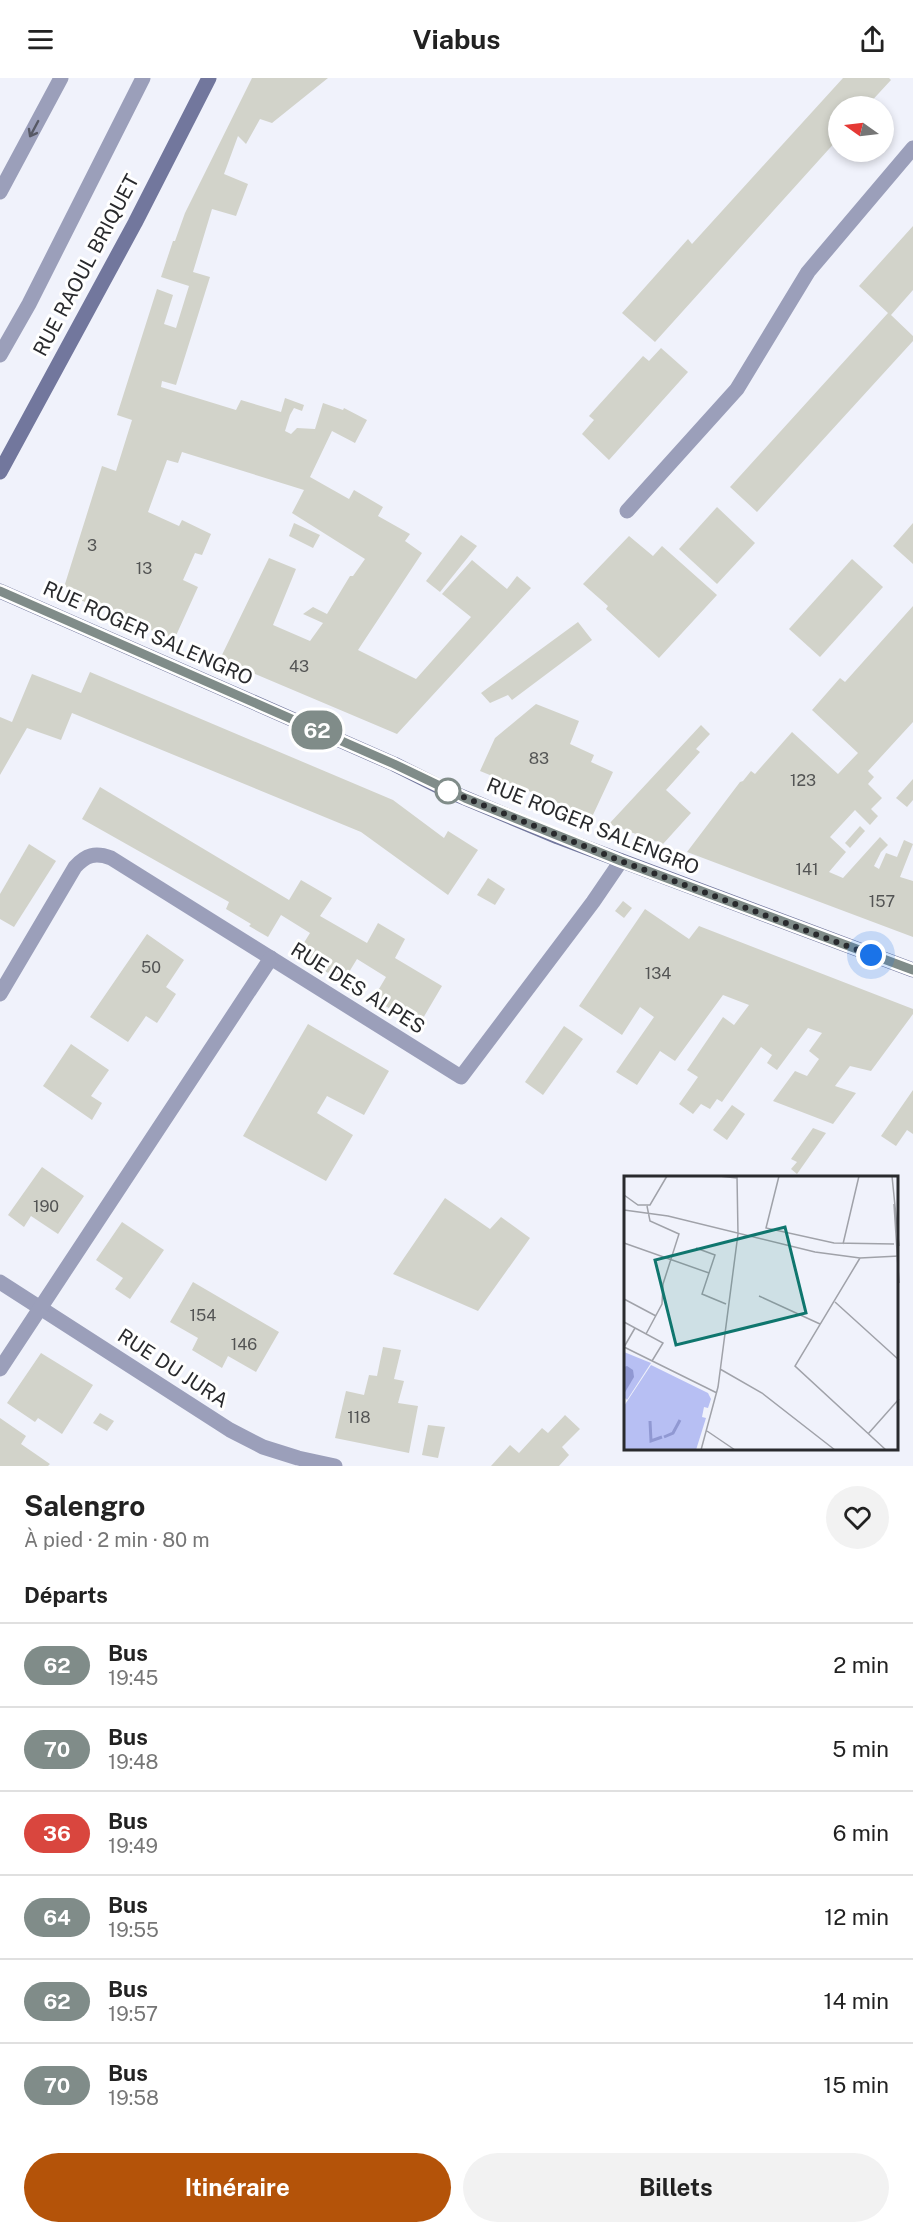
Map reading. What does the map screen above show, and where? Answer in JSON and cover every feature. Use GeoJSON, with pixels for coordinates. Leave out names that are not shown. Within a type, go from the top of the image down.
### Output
{"type":"FeatureCollection","features":[{"type":"Feature","properties":{"kind":"main road","name":"RUE RAOUL BRIQUET"},"geometry":{"type":"LineString","coordinates":[[0,472],[135,223],[209,78]]}},
{"type":"Feature","properties":{"kind":"main road","name":"RUE ROGER SALENGRO"},"geometry":{"type":"LineString","coordinates":[[0,591],[394,764],[446,790],[621,861],[913,970]]}},
{"type":"Feature","properties":{"kind":"street"},"geometry":{"type":"LineString","coordinates":[[0,192],[62,78]]}},
{"type":"Feature","properties":{"kind":"street"},"geometry":{"type":"LineString","coordinates":[[0,355],[29,304],[144,78]]}},
{"type":"Feature","properties":{"kind":"street"},"geometry":{"type":"LineString","coordinates":[[627,511],[737,390],[808,272],[913,148]]}},
{"type":"Feature","properties":{"kind":"street"},"geometry":{"type":"LineString","coordinates":[[0,994],[75,867],[82,859],[90,855],[111,858],[271,958]]}},
{"type":"Feature","properties":{"kind":"street","name":"RUE DES ALPES"},"geometry":{"type":"LineString","coordinates":[[0,1369],[271,958],[461,1077],[594,902],[621,861]]}},
{"type":"Feature","properties":{"kind":"street","name":"RUE DU JURA"},"geometry":{"type":"LineString","coordinates":[[0,1282],[230,1430],[263,1447],[335,1466]]}},
{"type":"Feature","properties":{"kind":"building"},"geometry":{"type":"Polygon","coordinates":[[[252,78],[328,78],[272,123],[260,119],[246,144],[238,136],[224,174],[248,184],[236,216],[212,209],[193,272],[210,277],[176,385],[162,381],[161,387],[236,410],[241,400],[281,412],[285,398],[304,405],[302,411],[294,408],[290,415],[285,431],[291,434],[297,428],[315,429],[323,403],[343,410],[344,408],[367,420],[355,443],[332,431],[310,477],[349,499],[354,490],[383,507],[378,516],[410,534],[405,541],[422,553],[358,650],[416,679],[471,617],[442,594],[472,560],[507,589],[517,576],[531,588],[397,734],[220,659],[269,558],[296,569],[273,625],[310,641],[323,623],[303,614],[313,607],[327,614],[350,576],[353,576],[365,559],[292,513],[304,490],[182,452],[178,463],[167,460],[148,512],[179,526],[182,520],[211,534],[202,555],[195,553],[183,580],[198,587],[174,640],[71,596],[65,584],[102,466],[116,471],[132,420],[117,415],[157,289],[173,295],[164,324],[176,328],[189,286],[161,277],[173,241],[252,78]]]}},
{"type":"Feature","properties":{"kind":"building"},"geometry":{"type":"Polygon","coordinates":[[[843,78],[889,78],[891,80],[876,96],[828,96],[828,150],[655,342],[622,313],[688,239],[692,244],[843,78]]]}},
{"type":"Feature","properties":{"kind":"building"},"geometry":{"type":"Polygon","coordinates":[[[913,226],[913,290],[891,315],[913,336],[913,341],[757,512],[730,487],[888,313],[859,286],[913,226]]]}},
{"type":"Feature","properties":{"kind":"building"},"geometry":{"type":"Polygon","coordinates":[[[661,348],[688,372],[609,460],[582,434],[594,420],[589,416],[643,356],[649,361],[661,348]]]}},
{"type":"Feature","properties":{"kind":"building"},"geometry":{"type":"Polygon","coordinates":[[[717,507],[755,543],[717,584],[679,549],[717,507]]]}},
{"type":"Feature","properties":{"kind":"building"},"geometry":{"type":"Polygon","coordinates":[[[294,523],[320,535],[313,548],[289,536],[294,523]]]}},
{"type":"Feature","properties":{"kind":"building"},"geometry":{"type":"Polygon","coordinates":[[[913,523],[913,564],[893,546],[913,523]]]}},
{"type":"Feature","properties":{"kind":"building"},"geometry":{"type":"Polygon","coordinates":[[[461,535],[477,546],[440,592],[426,581],[461,535]]]}},
{"type":"Feature","properties":{"kind":"building"},"geometry":{"type":"Polygon","coordinates":[[[629,536],[653,556],[662,546],[717,595],[659,658],[606,609],[608,606],[583,584],[629,536]]]}},
{"type":"Feature","properties":{"kind":"building"},"geometry":{"type":"Polygon","coordinates":[[[852,559],[883,587],[820,657],[789,629],[852,559]]]}},
{"type":"Feature","properties":{"kind":"building"},"geometry":{"type":"Polygon","coordinates":[[[913,606],[913,722],[868,771],[874,777],[868,784],[882,798],[871,809],[878,816],[870,825],[855,810],[830,837],[846,852],[829,872],[843,878],[880,837],[888,845],[881,852],[874,866],[879,869],[886,853],[897,857],[904,840],[913,844],[900,877],[913,881],[913,937],[687,852],[740,782],[751,771],[755,774],[792,732],[838,774],[858,753],[812,710],[840,678],[845,682],[913,606]]]}},
{"type":"Feature","properties":{"kind":"building"},"geometry":{"type":"Polygon","coordinates":[[[578,622],[592,640],[512,700],[508,695],[490,703],[481,693],[578,622]]]}},
{"type":"Feature","properties":{"kind":"building"},"geometry":{"type":"Polygon","coordinates":[[[90,672],[393,800],[444,838],[448,831],[478,850],[448,895],[361,832],[72,713],[61,740],[27,728],[0,775],[0,717],[12,722],[32,674],[81,693],[90,672]]]}},
{"type":"Feature","properties":{"kind":"building"},"geometry":{"type":"Polygon","coordinates":[[[536,704],[579,721],[570,744],[594,755],[591,762],[613,772],[592,817],[480,771],[495,738],[536,704]]]}},
{"type":"Feature","properties":{"kind":"building"},"geometry":{"type":"Polygon","coordinates":[[[701,725],[710,734],[696,749],[700,752],[666,790],[691,813],[663,844],[609,824],[701,725]]]}},
{"type":"Feature","properties":{"kind":"building"},"geometry":{"type":"Polygon","coordinates":[[[913,779],[913,800],[907,807],[896,798],[913,779]]]}},
{"type":"Feature","properties":{"kind":"building"},"geometry":{"type":"Polygon","coordinates":[[[100,787],[289,900],[301,880],[332,898],[320,916],[367,943],[378,923],[405,939],[395,958],[442,986],[419,1025],[373,999],[386,977],[357,959],[343,982],[297,954],[310,933],[281,915],[268,937],[226,909],[229,902],[82,819],[100,787]]]}},
{"type":"Feature","properties":{"kind":"building"},"geometry":{"type":"Polygon","coordinates":[[[860,826],[865,831],[850,848],[845,843],[860,826]]]}},
{"type":"Feature","properties":{"kind":"building"},"geometry":{"type":"Polygon","coordinates":[[[29,844],[56,861],[14,927],[0,919],[0,894],[29,844]]]}},
{"type":"Feature","properties":{"kind":"building"},"geometry":{"type":"Polygon","coordinates":[[[488,878],[505,889],[495,905],[477,895],[488,878]]]}},
{"type":"Feature","properties":{"kind":"building"},"geometry":{"type":"Polygon","coordinates":[[[623,901],[632,908],[624,918],[615,911],[623,901]]]}},
{"type":"Feature","properties":{"kind":"building"},"geometry":{"type":"Polygon","coordinates":[[[645,909],[689,939],[699,926],[913,1009],[913,1014],[871,1071],[850,1066],[835,1086],[856,1093],[833,1124],[773,1101],[795,1071],[807,1076],[819,1059],[809,1051],[822,1033],[808,1028],[777,1070],[767,1063],[772,1055],[761,1047],[722,1102],[717,1099],[710,1109],[701,1104],[693,1114],[679,1104],[698,1077],[687,1070],[723,1017],[734,1025],[749,1005],[723,995],[675,1061],[660,1051],[637,1085],[616,1072],[654,1017],[640,1007],[622,1035],[579,1006],[645,909]]]}},
{"type":"Feature","properties":{"kind":"building"},"geometry":{"type":"Polygon","coordinates":[[[147,934],[184,960],[166,987],[176,994],[157,1023],[146,1016],[128,1042],[90,1017],[147,934]]]}},
{"type":"Feature","properties":{"kind":"building"},"geometry":{"type":"Polygon","coordinates":[[[308,1024],[389,1071],[364,1115],[327,1096],[317,1113],[353,1135],[326,1181],[243,1136],[308,1024]]]}},
{"type":"Feature","properties":{"kind":"building"},"geometry":{"type":"Polygon","coordinates":[[[564,1026],[583,1039],[543,1095],[525,1082],[564,1026]]]}},
{"type":"Feature","properties":{"kind":"building"},"geometry":{"type":"Polygon","coordinates":[[[71,1044],[109,1070],[91,1096],[102,1103],[92,1120],[43,1086],[71,1044]]]}},
{"type":"Feature","properties":{"kind":"building"},"geometry":{"type":"Polygon","coordinates":[[[913,1090],[913,1134],[907,1130],[896,1146],[881,1136],[913,1090]]]}},
{"type":"Feature","properties":{"kind":"building"},"geometry":{"type":"Polygon","coordinates":[[[732,1105],[745,1114],[727,1140],[713,1130],[732,1105]]]}},
{"type":"Feature","properties":{"kind":"building"},"geometry":{"type":"Polygon","coordinates":[[[813,1128],[826,1133],[797,1174],[791,1169],[797,1162],[791,1159],[813,1128]]]}},
{"type":"Feature","properties":{"kind":"building"},"geometry":{"type":"Polygon","coordinates":[[[42,1167],[84,1196],[58,1234],[31,1216],[24,1227],[8,1215],[42,1167]]]}},
{"type":"Feature","properties":{"kind":"building"},"geometry":{"type":"Polygon","coordinates":[[[445,1198],[490,1229],[501,1217],[530,1238],[478,1311],[393,1274],[445,1198]]]}},
{"type":"Feature","properties":{"kind":"building"},"geometry":{"type":"Polygon","coordinates":[[[122,1222],[164,1250],[130,1299],[115,1289],[123,1278],[96,1260],[122,1222]]]}},
{"type":"Feature","properties":{"kind":"building"},"geometry":{"type":"Polygon","coordinates":[[[193,1282],[279,1332],[256,1372],[228,1356],[222,1368],[192,1350],[198,1338],[170,1322],[193,1282]]]}},
{"type":"Feature","properties":{"kind":"building"},"geometry":{"type":"Polygon","coordinates":[[[383,1347],[401,1350],[394,1379],[404,1381],[398,1403],[418,1406],[409,1453],[335,1438],[346,1391],[364,1395],[369,1375],[377,1376],[383,1347]]]}},
{"type":"Feature","properties":{"kind":"building"},"geometry":{"type":"Polygon","coordinates":[[[41,1353],[93,1385],[62,1434],[38,1418],[35,1422],[7,1403],[41,1353]]]}},
{"type":"Feature","properties":{"kind":"building"},"geometry":{"type":"Polygon","coordinates":[[[100,1413],[114,1421],[107,1431],[93,1423],[100,1413]]]}},
{"type":"Feature","properties":{"kind":"building"},"geometry":{"type":"Polygon","coordinates":[[[565,1415],[580,1429],[562,1447],[569,1455],[559,1466],[491,1466],[510,1445],[519,1453],[542,1428],[548,1433],[565,1415]]]}},
{"type":"Feature","properties":{"kind":"building"},"geometry":{"type":"Polygon","coordinates":[[[0,1418],[26,1436],[21,1444],[50,1464],[48,1466],[0,1466],[0,1418]]]}},
{"type":"Feature","properties":{"kind":"building"},"geometry":{"type":"Polygon","coordinates":[[[428,1425],[445,1427],[438,1458],[422,1455],[428,1425]]]}},
{"type":"Feature","properties":{"kind":"bus line","name":"62"},"geometry":{"type":"LineString","coordinates":[[0,591],[394,764],[446,790],[558,837],[913,970]]}},
{"type":"Feature","properties":{"kind":"route"},"geometry":{"type":"LineString","coordinates":[[448,791],[446,790],[558,837],[871,955]]}}]}
